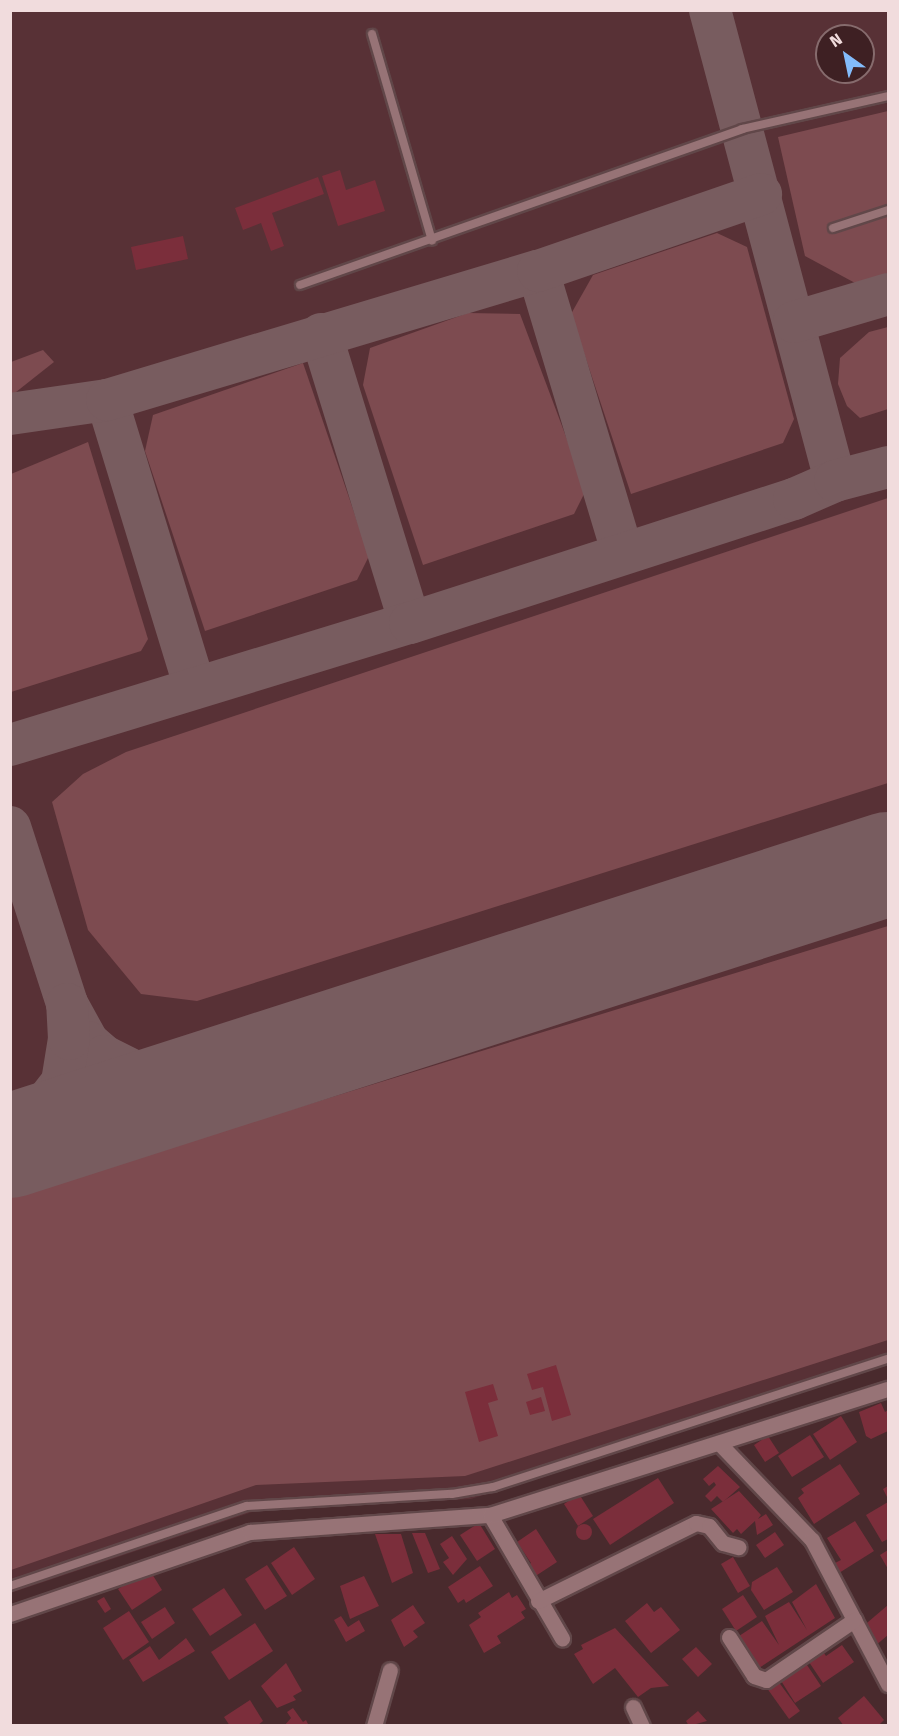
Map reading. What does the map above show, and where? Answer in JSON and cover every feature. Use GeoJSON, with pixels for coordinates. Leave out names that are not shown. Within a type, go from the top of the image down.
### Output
{"type":"FeatureCollection","features":[{"type":"Feature","properties":{"kind":"street"},"geometry":{"type":"LineString","coordinates":[[10,1614],[250,1532],[489,1515],[888,1389]]}},
{"type":"Feature","properties":{"kind":"street"},"geometry":{"type":"LineString","coordinates":[[719,1443],[812,1540],[888,1684]]}},
{"type":"Feature","properties":{"kind":"street"},"geometry":{"type":"LineString","coordinates":[[489,1515],[562,1638]]}},
{"type":"Feature","properties":{"kind":"street"},"geometry":{"type":"LineString","coordinates":[[538,1601],[696,1523],[709,1526],[723,1543],[738,1547]]}},
{"type":"Feature","properties":{"kind":"street"},"geometry":{"type":"LineString","coordinates":[[729,1637],[754,1676],[766,1680],[854,1620]]}},
{"type":"Feature","properties":{"kind":"street"},"geometry":{"type":"LineString","coordinates":[[374,1725],[390,1670]]}},
{"type":"Feature","properties":{"kind":"street"},"geometry":{"type":"LineString","coordinates":[[633,1707],[642,1725]]}},
{"type":"Feature","properties":{"kind":"lane"},"geometry":{"type":"LineString","coordinates":[[372,34],[432,240]]}},
{"type":"Feature","properties":{"kind":"lane"},"geometry":{"type":"LineString","coordinates":[[300,285],[742,129],[888,96]]}},
{"type":"Feature","properties":{"kind":"lane"},"geometry":{"type":"LineString","coordinates":[[833,228],[888,210]]}},
{"type":"Feature","properties":{"kind":"lane"},"geometry":{"type":"LineString","coordinates":[[10,1586],[247,1506],[452,1494],[493,1487],[888,1359]]}},
{"type":"Feature","properties":{"kind":"shaded area"},"geometry":{"type":"Polygon","coordinates":[[[10,11],[888,11],[888,1364],[471,1499],[258,1510],[11,1593],[10,11]]]}},
{"type":"Feature","properties":{"kind":"shaded area"},"geometry":{"type":"Polygon","coordinates":[[[888,111],[888,273],[857,284],[805,256],[778,137],[888,111]]]}},
{"type":"Feature","properties":{"kind":"shaded area"},"geometry":{"type":"Polygon","coordinates":[[[717,233],[747,247],[794,419],[783,443],[631,494],[571,314],[593,275],[717,233]]]}},
{"type":"Feature","properties":{"kind":"shaded area"},"geometry":{"type":"Polygon","coordinates":[[[468,313],[520,314],[586,490],[574,514],[423,565],[363,385],[370,348],[468,313]]]}},
{"type":"Feature","properties":{"kind":"shaded area"},"geometry":{"type":"Polygon","coordinates":[[[888,327],[888,409],[860,418],[847,406],[838,384],[840,358],[869,332],[888,327]]]}},
{"type":"Feature","properties":{"kind":"shaded area"},"geometry":{"type":"Polygon","coordinates":[[[43,350],[54,362],[11,396],[11,362],[43,350]]]}},
{"type":"Feature","properties":{"kind":"shaded area"},"geometry":{"type":"Polygon","coordinates":[[[303,363],[369,556],[357,580],[205,631],[145,451],[153,415],[303,363]]]}},
{"type":"Feature","properties":{"kind":"shaded area"},"geometry":{"type":"Polygon","coordinates":[[[88,442],[148,639],[141,651],[11,692],[11,474],[88,442]]]}},
{"type":"Feature","properties":{"kind":"shaded area"},"geometry":{"type":"Polygon","coordinates":[[[888,498],[888,783],[197,1001],[141,994],[88,930],[52,802],[83,774],[126,752],[888,498]]]}},
{"type":"Feature","properties":{"kind":"shaded area"},"geometry":{"type":"Polygon","coordinates":[[[888,926],[888,1340],[465,1476],[256,1485],[11,1570],[10,1196],[888,926]]]}},
{"type":"Feature","properties":{"kind":"building"},"geometry":{"type":"Polygon","coordinates":[[[340,170],[346,190],[375,180],[385,211],[338,226],[322,176],[340,170]]]}},
{"type":"Feature","properties":{"kind":"building"},"geometry":{"type":"Polygon","coordinates":[[[318,177],[324,194],[272,213],[284,246],[271,251],[261,223],[243,230],[235,208],[318,177]]]}},
{"type":"Feature","properties":{"kind":"building"},"geometry":{"type":"Polygon","coordinates":[[[183,236],[188,259],[136,270],[131,247],[183,236]]]}},
{"type":"Feature","properties":{"kind":"building"},"geometry":{"type":"Polygon","coordinates":[[[556,1365],[571,1415],[552,1421],[543,1387],[532,1390],[527,1374],[556,1365]]]}},
{"type":"Feature","properties":{"kind":"building"},"geometry":{"type":"Polygon","coordinates":[[[493,1384],[498,1400],[488,1403],[498,1436],[479,1442],[465,1392],[493,1384]]]}},
{"type":"Feature","properties":{"kind":"building"},"geometry":{"type":"Polygon","coordinates":[[[541,1397],[545,1411],[530,1415],[526,1402],[541,1397]]]}},
{"type":"Feature","properties":{"kind":"building"},"geometry":{"type":"Polygon","coordinates":[[[881,1403],[885,1412],[888,1410],[888,1431],[871,1439],[866,1436],[859,1412],[881,1403]]]}},
{"type":"Feature","properties":{"kind":"building"},"geometry":{"type":"Polygon","coordinates":[[[841,1416],[857,1442],[830,1460],[813,1434],[841,1416]]]}},
{"type":"Feature","properties":{"kind":"building"},"geometry":{"type":"Polygon","coordinates":[[[810,1435],[824,1457],[792,1477],[778,1456],[810,1435]]]}},
{"type":"Feature","properties":{"kind":"building"},"geometry":{"type":"Polygon","coordinates":[[[768,1436],[779,1453],[765,1462],[754,1445],[768,1436]]]}},
{"type":"Feature","properties":{"kind":"building"},"geometry":{"type":"Polygon","coordinates":[[[840,1464],[860,1494],[814,1524],[798,1498],[804,1493],[801,1489],[840,1464]]]}},
{"type":"Feature","properties":{"kind":"building"},"geometry":{"type":"Polygon","coordinates":[[[718,1466],[740,1487],[723,1502],[717,1496],[711,1502],[705,1496],[716,1485],[714,1482],[709,1486],[703,1479],[718,1466]]]}},
{"type":"Feature","properties":{"kind":"building"},"geometry":{"type":"Polygon","coordinates":[[[658,1478],[674,1503],[610,1545],[593,1519],[658,1478]]]}},
{"type":"Feature","properties":{"kind":"building"},"geometry":{"type":"Polygon","coordinates":[[[888,1486],[888,1499],[883,1489],[888,1486]]]}},
{"type":"Feature","properties":{"kind":"building"},"geometry":{"type":"Polygon","coordinates":[[[739,1491],[761,1515],[758,1519],[766,1514],[773,1525],[757,1535],[755,1521],[741,1534],[737,1529],[733,1533],[711,1509],[739,1491]]]}},
{"type":"Feature","properties":{"kind":"building"},"geometry":{"type":"Polygon","coordinates":[[[579,1494],[593,1516],[578,1526],[564,1504],[579,1494]]]}},
{"type":"Feature","properties":{"kind":"building"},"geometry":{"type":"Polygon","coordinates":[[[888,1502],[888,1539],[882,1542],[866,1515],[888,1502]]]}},
{"type":"Feature","properties":{"kind":"building"},"geometry":{"type":"Polygon","coordinates":[[[855,1521],[874,1551],[839,1573],[833,1564],[841,1560],[827,1538],[855,1521]]]}},
{"type":"Feature","properties":{"kind":"building"},"geometry":{"type":"Polygon","coordinates":[[[479,1523],[495,1549],[477,1561],[460,1535],[479,1523]]]}},
{"type":"Feature","properties":{"kind":"building"},"geometry":{"type":"Polygon","coordinates":[[[584,1524],[590,1526],[592,1532],[590,1538],[584,1540],[578,1538],[576,1532],[578,1526],[584,1524]]]}},
{"type":"Feature","properties":{"kind":"building"},"geometry":{"type":"Polygon","coordinates":[[[536,1529],[557,1562],[531,1579],[524,1568],[531,1563],[517,1542],[536,1529]]]}},
{"type":"Feature","properties":{"kind":"building"},"geometry":{"type":"Polygon","coordinates":[[[775,1532],[784,1545],[765,1558],[756,1545],[775,1532]]]}},
{"type":"Feature","properties":{"kind":"building"},"geometry":{"type":"Polygon","coordinates":[[[412,1533],[425,1533],[440,1569],[428,1573],[412,1533]]]}},
{"type":"Feature","properties":{"kind":"building"},"geometry":{"type":"Polygon","coordinates":[[[375,1534],[401,1534],[413,1573],[392,1583],[375,1534]]]}},
{"type":"Feature","properties":{"kind":"building"},"geometry":{"type":"Polygon","coordinates":[[[452,1536],[467,1559],[453,1575],[443,1562],[449,1558],[440,1544],[452,1536]]]}},
{"type":"Feature","properties":{"kind":"building"},"geometry":{"type":"Polygon","coordinates":[[[294,1547],[315,1579],[292,1595],[271,1563],[294,1547]]]}},
{"type":"Feature","properties":{"kind":"building"},"geometry":{"type":"Polygon","coordinates":[[[888,1550],[888,1569],[880,1555],[888,1550]]]}},
{"type":"Feature","properties":{"kind":"building"},"geometry":{"type":"Polygon","coordinates":[[[733,1557],[750,1586],[738,1593],[721,1564],[733,1557]]]}},
{"type":"Feature","properties":{"kind":"building"},"geometry":{"type":"Polygon","coordinates":[[[267,1565],[287,1596],[265,1610],[245,1579],[267,1565]]]}},
{"type":"Feature","properties":{"kind":"building"},"geometry":{"type":"Polygon","coordinates":[[[480,1566],[493,1586],[466,1603],[464,1599],[458,1603],[448,1587],[480,1566]]]}},
{"type":"Feature","properties":{"kind":"building"},"geometry":{"type":"Polygon","coordinates":[[[777,1567],[793,1592],[764,1610],[751,1590],[752,1582],[777,1567]]]}},
{"type":"Feature","properties":{"kind":"building"},"geometry":{"type":"Polygon","coordinates":[[[149,1569],[162,1590],[132,1610],[118,1589],[149,1569]]]}},
{"type":"Feature","properties":{"kind":"building"},"geometry":{"type":"Polygon","coordinates":[[[364,1576],[379,1606],[350,1619],[340,1586],[364,1576]]]}},
{"type":"Feature","properties":{"kind":"building"},"geometry":{"type":"Polygon","coordinates":[[[816,1584],[835,1618],[756,1670],[739,1636],[762,1621],[779,1645],[765,1616],[789,1602],[807,1630],[792,1602],[816,1584]]]}},
{"type":"Feature","properties":{"kind":"building"},"geometry":{"type":"Polygon","coordinates":[[[224,1588],[242,1615],[210,1636],[192,1609],[224,1588]]]}},
{"type":"Feature","properties":{"kind":"building"},"geometry":{"type":"Polygon","coordinates":[[[509,1592],[512,1598],[517,1595],[526,1609],[521,1612],[525,1618],[497,1636],[501,1643],[484,1653],[469,1625],[481,1617],[478,1613],[509,1592]]]}},
{"type":"Feature","properties":{"kind":"building"},"geometry":{"type":"Polygon","coordinates":[[[743,1595],[757,1617],[736,1631],[722,1609],[743,1595]]]}},
{"type":"Feature","properties":{"kind":"building"},"geometry":{"type":"Polygon","coordinates":[[[104,1597],[111,1609],[105,1613],[97,1601],[104,1597]]]}},
{"type":"Feature","properties":{"kind":"building"},"geometry":{"type":"Polygon","coordinates":[[[647,1603],[654,1612],[661,1607],[680,1630],[651,1653],[625,1621],[647,1603]]]}},
{"type":"Feature","properties":{"kind":"building"},"geometry":{"type":"Polygon","coordinates":[[[413,1605],[425,1623],[413,1631],[418,1637],[404,1647],[391,1620],[413,1605]]]}},
{"type":"Feature","properties":{"kind":"building"},"geometry":{"type":"Polygon","coordinates":[[[888,1605],[888,1635],[875,1646],[861,1628],[888,1605]]]}},
{"type":"Feature","properties":{"kind":"building"},"geometry":{"type":"Polygon","coordinates":[[[165,1607],[175,1623],[152,1639],[141,1622],[165,1607]]]}},
{"type":"Feature","properties":{"kind":"building"},"geometry":{"type":"Polygon","coordinates":[[[129,1611],[149,1642],[123,1660],[103,1628],[129,1611]]]}},
{"type":"Feature","properties":{"kind":"building"},"geometry":{"type":"Polygon","coordinates":[[[341,1616],[348,1627],[359,1620],[365,1631],[346,1642],[334,1620],[341,1616]]]}},
{"type":"Feature","properties":{"kind":"building"},"geometry":{"type":"Polygon","coordinates":[[[255,1623],[273,1651],[229,1680],[211,1652],[255,1623]]]}},
{"type":"Feature","properties":{"kind":"building"},"geometry":{"type":"Polygon","coordinates":[[[615,1628],[669,1686],[651,1688],[638,1697],[615,1668],[593,1684],[574,1654],[583,1649],[581,1645],[615,1628]]]}},
{"type":"Feature","properties":{"kind":"building"},"geometry":{"type":"Polygon","coordinates":[[[186,1638],[195,1651],[143,1682],[129,1660],[150,1646],[159,1660],[186,1638]]]}},
{"type":"Feature","properties":{"kind":"building"},"geometry":{"type":"Polygon","coordinates":[[[842,1645],[854,1662],[823,1683],[805,1656],[819,1646],[826,1656],[842,1645]]]}},
{"type":"Feature","properties":{"kind":"building"},"geometry":{"type":"Polygon","coordinates":[[[696,1647],[712,1664],[698,1677],[682,1659],[696,1647]]]}},
{"type":"Feature","properties":{"kind":"building"},"geometry":{"type":"Polygon","coordinates":[[[803,1659],[821,1686],[795,1703],[778,1676],[803,1659]]]}},
{"type":"Feature","properties":{"kind":"building"},"geometry":{"type":"Polygon","coordinates":[[[286,1663],[302,1691],[293,1696],[296,1700],[277,1708],[261,1686],[286,1663]]]}},
{"type":"Feature","properties":{"kind":"building"},"geometry":{"type":"Polygon","coordinates":[[[775,1677],[800,1711],[789,1719],[764,1684],[775,1677]]]}},
{"type":"Feature","properties":{"kind":"building"},"geometry":{"type":"Polygon","coordinates":[[[864,1696],[884,1720],[878,1726],[844,1726],[838,1718],[864,1696]]]}},
{"type":"Feature","properties":{"kind":"building"},"geometry":{"type":"Polygon","coordinates":[[[250,1700],[263,1721],[257,1726],[230,1726],[224,1717],[250,1700]]]}},
{"type":"Feature","properties":{"kind":"building"},"geometry":{"type":"Polygon","coordinates":[[[293,1708],[303,1722],[306,1720],[309,1726],[284,1726],[291,1718],[287,1712],[293,1708]]]}},
{"type":"Feature","properties":{"kind":"building"},"geometry":{"type":"Polygon","coordinates":[[[698,1711],[707,1721],[689,1726],[686,1721],[698,1711]]]}},
{"type":"Feature","properties":{"kind":"taxiway"},"geometry":{"type":"LineString","coordinates":[[710,10],[835,481]]}},
{"type":"Feature","properties":{"kind":"taxiway"},"geometry":{"type":"LineString","coordinates":[[10,414],[107,400],[538,271],[761,194]]}},
{"type":"Feature","properties":{"kind":"taxiway"},"geometry":{"type":"LineString","coordinates":[[538,271],[623,554]]}},
{"type":"Feature","properties":{"kind":"taxiway"},"geometry":{"type":"LineString","coordinates":[[794,322],[888,294]]}},
{"type":"Feature","properties":{"kind":"taxiway"},"geometry":{"type":"LineString","coordinates":[[321,334],[410,623]]}},
{"type":"Feature","properties":{"kind":"taxiway"},"geometry":{"type":"LineString","coordinates":[[107,400],[195,688]]}},
{"type":"Feature","properties":{"kind":"taxiway"},"geometry":{"type":"LineString","coordinates":[[10,745],[410,623],[794,499],[835,481],[888,467]]}},
{"type":"Feature","properties":{"kind":"taxiway"},"geometry":{"type":"LineString","coordinates":[[10,827],[67,1004],[88,1042],[104,1056],[142,1075],[166,1080],[216,1080]]}},
{"type":"Feature","properties":{"kind":"taxiway"},"geometry":{"type":"LineString","coordinates":[[13,1145],[62,1082],[69,1039],[67,1004]]}},
{"type":"Feature","properties":{"kind":"runway"},"geometry":{"type":"LineString","coordinates":[[10,1146],[888,864]]}}]}
